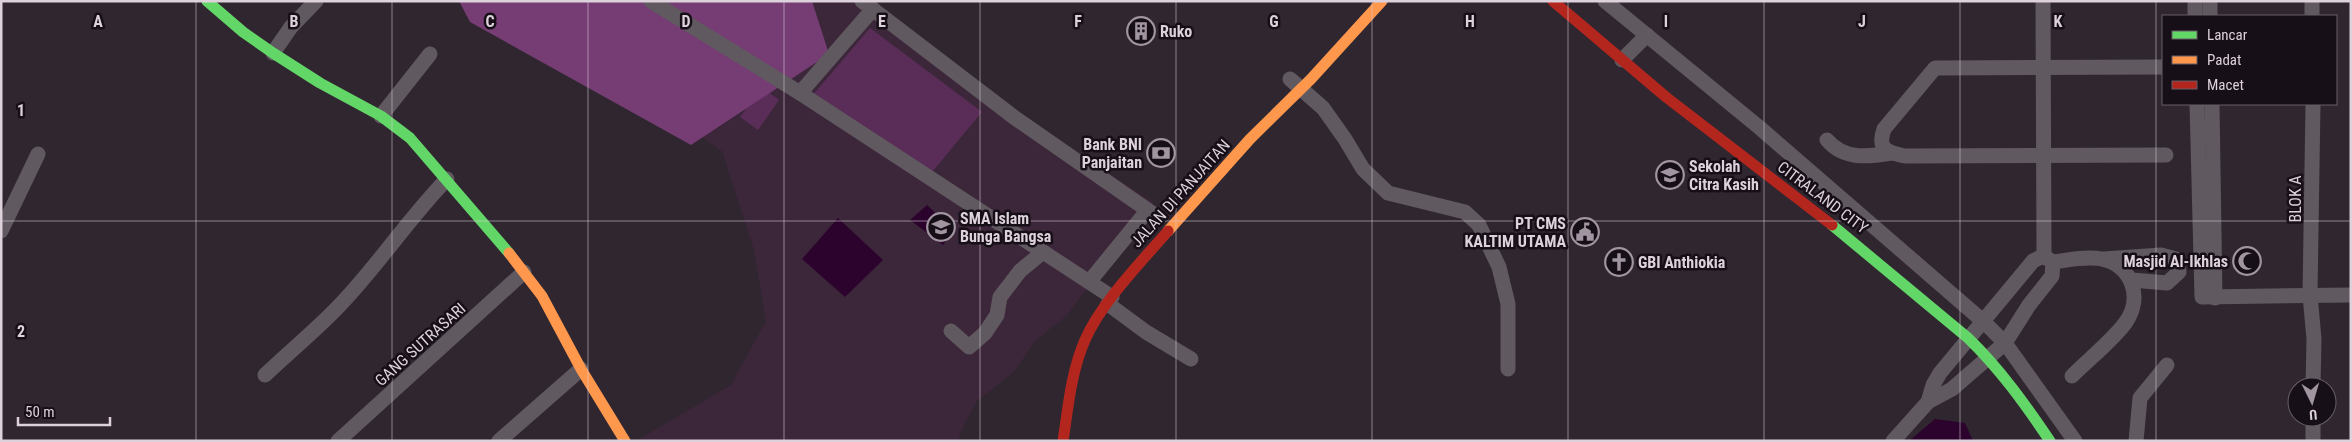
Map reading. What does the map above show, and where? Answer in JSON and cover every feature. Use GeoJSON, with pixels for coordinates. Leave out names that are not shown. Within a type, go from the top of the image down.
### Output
{"type":"FeatureCollection","features":[{"type":"Feature","properties":{"kind":"main road"},"geometry":{"type":"LineString","coordinates":[[207,1],[243,32],[273,53],[320,83],[381,116],[410,138],[447,179],[542,296],[581,369],[625,441]]}},
{"type":"Feature","properties":{"kind":"main road","name":"JALAN DI PANJAITAN"},"geometry":{"type":"LineString","coordinates":[[1063,441],[1079,358],[1101,294],[1202,190],[1293,82],[1382,1]]}},
{"type":"Feature","properties":{"kind":"main road","name":"CITRALAND CITY"},"geometry":{"type":"LineString","coordinates":[[1553,1],[1666,97],[1854,242],[1968,338],[1989,358],[2022,398],[2050,441]]}},
{"type":"Feature","properties":{"kind":"main road"},"geometry":{"type":"LineString","coordinates":[[1101,294],[1111,278]]}},
{"type":"Feature","properties":{"kind":"street"},"geometry":{"type":"LineString","coordinates":[[273,53],[291,27],[316,1]]}},
{"type":"Feature","properties":{"kind":"street"},"geometry":{"type":"LineString","coordinates":[[651,1],[800,93],[1043,252],[1101,294],[1146,332],[1191,359]]}},
{"type":"Feature","properties":{"kind":"street","name":"CITRALAND CITY"},"geometry":{"type":"LineString","coordinates":[[1605,1],[1760,128],[1984,322],[2005,343],[2074,441]]}},
{"type":"Feature","properties":{"kind":"street"},"geometry":{"type":"LineString","coordinates":[[1893,441],[1928,402],[1952,389],[2005,343],[2029,305],[2052,276],[2049,259],[2044,154],[2043,1]]}},
{"type":"Feature","properties":{"kind":"street"},"geometry":{"type":"LineString","coordinates":[[2195,1],[2195,15]]}},
{"type":"Feature","properties":{"kind":"street"},"geometry":{"type":"LineString","coordinates":[[2210,1],[2210,15]]}},
{"type":"Feature","properties":{"kind":"street"},"geometry":{"type":"LineString","coordinates":[[2312,1],[2312,15]]}},
{"type":"Feature","properties":{"kind":"street"},"geometry":{"type":"LineString","coordinates":[[800,93],[868,5],[1015,118],[1158,215],[1121,255],[1101,294]]}},
{"type":"Feature","properties":{"kind":"street"},"geometry":{"type":"LineString","coordinates":[[1622,60],[1646,35]]}},
{"type":"Feature","properties":{"kind":"street"},"geometry":{"type":"LineString","coordinates":[[381,116],[430,54]]}},
{"type":"Feature","properties":{"kind":"street"},"geometry":{"type":"LineString","coordinates":[[1891,153],[1884,148],[1880,140],[1884,129],[1934,68],[2044,66],[2162,67]]}},
{"type":"Feature","properties":{"kind":"street"},"geometry":{"type":"LineString","coordinates":[[1293,82],[1322,108],[1345,139],[1363,169],[1388,193],[1465,212],[1479,225],[1499,267],[1508,304],[1508,369]]}},
{"type":"Feature","properties":{"kind":"street"},"geometry":{"type":"LineString","coordinates":[[2197,105],[2202,297],[2351,295]]}},
{"type":"Feature","properties":{"kind":"street"},"geometry":{"type":"LineString","coordinates":[[2212,105],[2215,298]]}},
{"type":"Feature","properties":{"kind":"street","name":"BLOK A"},"geometry":{"type":"LineString","coordinates":[[2313,105],[2310,295],[2314,339],[2313,377]]}},
{"type":"Feature","properties":{"kind":"street"},"geometry":{"type":"LineString","coordinates":[[1827,140],[1842,152],[1857,156],[1891,153],[1905,156],[2166,155]]}},
{"type":"Feature","properties":{"kind":"street"},"geometry":{"type":"LineString","coordinates":[[1,231],[38,154]]}},
{"type":"Feature","properties":{"kind":"street"},"geometry":{"type":"LineString","coordinates":[[265,374],[337,308],[377,262],[421,206],[447,179]]}},
{"type":"Feature","properties":{"kind":"street"},"geometry":{"type":"LineString","coordinates":[[952,331],[969,347],[985,333],[997,315],[1000,297],[1020,271],[1043,252]]}},
{"type":"Feature","properties":{"kind":"street"},"geometry":{"type":"LineString","coordinates":[[1928,402],[1932,385],[1968,338],[1984,322],[2033,261],[2161,255],[2176,259],[2179,272],[2173,280],[2167,283],[2132,280]]}},
{"type":"Feature","properties":{"kind":"street"},"geometry":{"type":"LineString","coordinates":[[2072,376],[2126,323],[2133,310],[2135,294],[2132,280],[2104,259]]}},
{"type":"Feature","properties":{"kind":"street","name":"GANG SUTRASARI"},"geometry":{"type":"LineString","coordinates":[[338,441],[524,272]]}},
{"type":"Feature","properties":{"kind":"street"},"geometry":{"type":"LineString","coordinates":[[2136,441],[2140,398],[2167,365]]}},
{"type":"Feature","properties":{"kind":"street"},"geometry":{"type":"LineString","coordinates":[[499,441],[581,369]]}},
{"type":"Feature","properties":{"kind":"street"},"geometry":{"type":"LineString","coordinates":[[2313,427],[2313,441]]}},
{"type":"Feature","properties":{"kind":"shaded area"},"geometry":{"type":"Polygon","coordinates":[[[459,1],[812,1],[829,54],[691,145],[470,22],[459,1]]]}},
{"type":"Feature","properties":{"kind":"shaded area","name":"SMA Islam Bunga Bangsa"},"geometry":{"type":"Polygon","coordinates":[[[529,1],[874,1],[892,19],[1043,130],[1154,203],[1066,316],[1035,341],[1014,372],[977,401],[960,433],[959,441],[636,441],[731,385],[766,321],[754,250],[722,151],[666,113],[529,1]]]}},
{"type":"Feature","properties":{"kind":"shaded area"},"geometry":{"type":"Polygon","coordinates":[[[870,28],[982,112],[932,172],[812,96],[870,28]]]}},
{"type":"Feature","properties":{"kind":"shaded area"},"geometry":{"type":"Polygon","coordinates":[[[762,87],[779,100],[758,130],[740,117],[762,87]]]}},
{"type":"Feature","properties":{"kind":"shaded area"},"geometry":{"type":"Polygon","coordinates":[[[927,205],[954,230],[943,245],[910,220],[927,205]]]}},
{"type":"Feature","properties":{"kind":"shaded area"},"geometry":{"type":"Polygon","coordinates":[[[838,218],[883,260],[845,297],[802,259],[838,218]]]}},
{"type":"Feature","properties":{"kind":"shaded area"},"geometry":{"type":"Polygon","coordinates":[[[1935,419],[1965,423],[1973,441],[1909,441],[1935,419]]]}},
{"type":"Feature","properties":{"kind":"traffic: fast"},"geometry":{"type":"LineString","coordinates":[[207,1],[243,32],[273,53],[320,83],[381,116],[410,138],[509,253]]}},
{"type":"Feature","properties":{"kind":"traffic: fast"},"geometry":{"type":"LineString","coordinates":[[1832,225],[1968,338],[2012,387],[2050,441]]}},
{"type":"Feature","properties":{"kind":"traffic: slow"},"geometry":{"type":"LineString","coordinates":[[1168,231],[1250,139],[1311,79],[1382,1]]}},
{"type":"Feature","properties":{"kind":"traffic: slow"},"geometry":{"type":"LineString","coordinates":[[509,253],[542,296],[581,369],[625,441]]}},
{"type":"Feature","properties":{"kind":"traffic: jam"},"geometry":{"type":"LineString","coordinates":[[1553,1],[1666,97],[1832,225]]}},
{"type":"Feature","properties":{"kind":"traffic: jam"},"geometry":{"type":"LineString","coordinates":[[1063,441],[1073,377],[1085,340],[1111,297],[1168,231]]}},
{"type":"Feature","properties":{"kind":"place","name":"Ruko"},"geometry":{"type":"Point","coordinates":[1141,31]}},
{"type":"Feature","properties":{"kind":"place","name":"Bank BNI Panjaitan"},"geometry":{"type":"Point","coordinates":[1161,153]}},
{"type":"Feature","properties":{"kind":"place","name":"Sekolah Citra Kasih"},"geometry":{"type":"Point","coordinates":[1670,175]}},
{"type":"Feature","properties":{"kind":"place","name":"SMA Islam Bunga Bangsa"},"geometry":{"type":"Point","coordinates":[941,227]}},
{"type":"Feature","properties":{"kind":"place","name":"PT CMS KALTIM UTAMA"},"geometry":{"type":"Point","coordinates":[1585,232]}},
{"type":"Feature","properties":{"kind":"place","name":"Masjid Al-Ikhlas"},"geometry":{"type":"Point","coordinates":[2247,261]}},
{"type":"Feature","properties":{"kind":"place","name":"GBI Anthiokia"},"geometry":{"type":"Point","coordinates":[1619,262]}}]}
